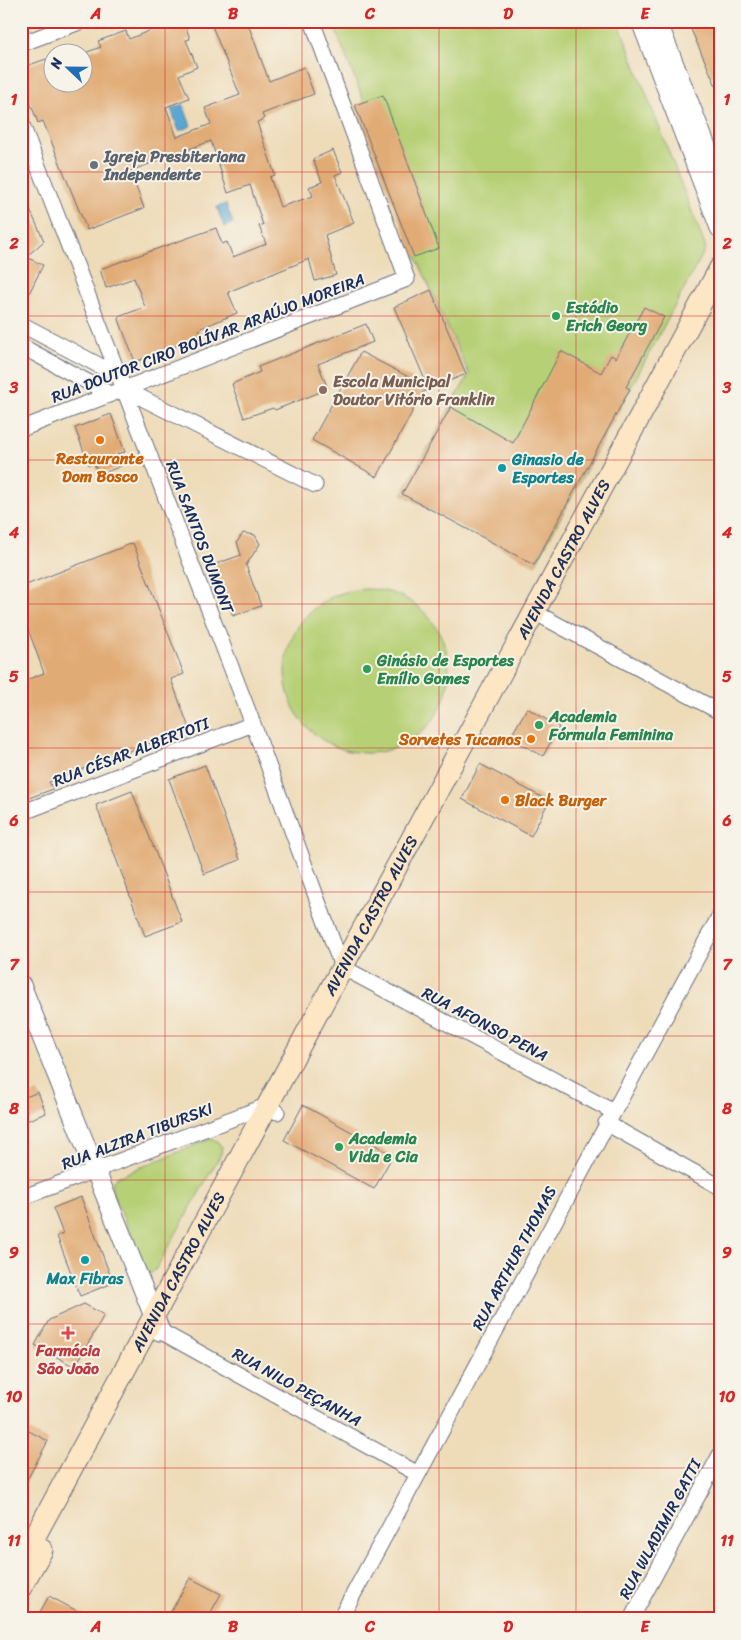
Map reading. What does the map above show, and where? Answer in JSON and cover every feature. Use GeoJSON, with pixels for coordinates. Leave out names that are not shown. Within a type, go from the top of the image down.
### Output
{"type":"FeatureCollection","features":[{"type":"Feature","properties":{"kind":"main road","name":"AVENIDA CASTRO ALVES"},"geometry":{"type":"LineString","coordinates":[[22,1577],[156,1324],[628,451],[720,268]]}},
{"type":"Feature","properties":{"kind":"main road","name":"AVENIDA CASTRO ALVES"},"geometry":{"type":"LineString","coordinates":[[628,451],[720,294]]}},
{"type":"Feature","properties":{"kind":"street"},"geometry":{"type":"LineString","coordinates":[[21,44],[82,21]]}},
{"type":"Feature","properties":{"kind":"street","name":"RUA DOUTOR CIRO BOLÍVAR ARAÚJO MOREIRA"},"geometry":{"type":"LineString","coordinates":[[21,429],[117,386],[407,279],[312,21]]}},
{"type":"Feature","properties":{"kind":"street"},"geometry":{"type":"LineString","coordinates":[[641,21],[720,228]]}},
{"type":"Feature","properties":{"kind":"street"},"geometry":{"type":"LineString","coordinates":[[657,21],[720,182]]}},
{"type":"Feature","properties":{"kind":"street","name":"RUA SANTOS DUMONT"},"geometry":{"type":"LineString","coordinates":[[21,122],[117,386],[253,724],[347,970]]}},
{"type":"Feature","properties":{"kind":"street"},"geometry":{"type":"LineString","coordinates":[[21,324],[117,386]]}},
{"type":"Feature","properties":{"kind":"street"},"geometry":{"type":"LineString","coordinates":[[21,346],[117,386],[315,485]]}},
{"type":"Feature","properties":{"kind":"street"},"geometry":{"type":"LineString","coordinates":[[540,615],[720,712]]}},
{"type":"Feature","properties":{"kind":"street","name":"RUA CÉSAR ALBERTOTI"},"geometry":{"type":"LineString","coordinates":[[21,813],[253,724]]}},
{"type":"Feature","properties":{"kind":"street","name":"RUA ARTHUR THOMAS"},"geometry":{"type":"LineString","coordinates":[[340,1619],[609,1117],[720,915]]}},
{"type":"Feature","properties":{"kind":"street","name":"RUA AFONSO PENA"},"geometry":{"type":"LineString","coordinates":[[347,970],[609,1117],[720,1187]]}},
{"type":"Feature","properties":{"kind":"street"},"geometry":{"type":"LineString","coordinates":[[21,985],[156,1324]]}},
{"type":"Feature","properties":{"kind":"street","name":"RUA ALZIRA TIBURSKI"},"geometry":{"type":"LineString","coordinates":[[21,1198],[272,1109]]}},
{"type":"Feature","properties":{"kind":"street","name":"RUA NILO PEÇANHA"},"geometry":{"type":"LineString","coordinates":[[156,1324],[418,1474]]}},
{"type":"Feature","properties":{"kind":"street","name":"RUA WLADIMIR GATTI"},"geometry":{"type":"LineString","coordinates":[[631,1619],[720,1456]]}},
{"type":"Feature","properties":{"kind":"green space","name":"Estádio Erich Georg"},"geometry":{"type":"Polygon","coordinates":[[[332,21],[618,21],[706,248],[535,565],[402,494],[469,374],[417,259],[364,102],[332,21]]]}},
{"type":"Feature","properties":{"kind":"green space","name":"Ginásio de Esportes Emílio Gomes"},"geometry":{"type":"Polygon","coordinates":[[[367,589],[398,595],[425,613],[443,640],[449,671],[443,702],[425,729],[398,747],[367,753],[336,747],[309,729],[291,702],[285,671],[291,640],[309,613],[336,595],[367,589]]]}},
{"type":"Feature","properties":{"kind":"green space"},"geometry":{"type":"Polygon","coordinates":[[[210,1139],[217,1141],[222,1147],[221,1154],[156,1269],[152,1273],[147,1272],[111,1189],[112,1182],[117,1177],[210,1139]]]}},
{"type":"Feature","properties":{"kind":"water"},"geometry":{"type":"Polygon","coordinates":[[[183,104],[191,126],[179,131],[171,109],[183,104]]]}},
{"type":"Feature","properties":{"kind":"water"},"geometry":{"type":"Polygon","coordinates":[[[226,204],[233,223],[224,227],[217,207],[226,204]]]}},
{"type":"Feature","properties":{"kind":"building"},"geometry":{"type":"Polygon","coordinates":[[[174,21],[184,21],[190,39],[186,40],[197,67],[179,75],[189,98],[166,107],[177,137],[211,124],[205,108],[240,95],[210,21],[247,21],[269,81],[304,67],[314,94],[262,114],[264,119],[257,122],[275,175],[270,177],[280,207],[313,196],[309,187],[322,182],[313,159],[333,150],[342,172],[335,175],[354,223],[325,235],[336,275],[315,281],[309,259],[228,292],[237,313],[199,329],[202,336],[135,362],[118,317],[145,307],[134,278],[106,288],[100,269],[216,228],[222,244],[227,242],[233,257],[266,244],[259,226],[263,225],[250,185],[228,193],[211,141],[130,171],[144,208],[87,230],[43,121],[38,123],[21,78],[21,68],[42,60],[42,92],[92,92],[92,50],[101,47],[98,41],[126,31],[129,39],[174,21]]]}},
{"type":"Feature","properties":{"kind":"building"},"geometry":{"type":"Polygon","coordinates":[[[696,21],[720,21],[720,95],[689,25],[696,21]]]}},
{"type":"Feature","properties":{"kind":"building"},"geometry":{"type":"Polygon","coordinates":[[[383,95],[439,248],[414,257],[355,105],[383,95]]]}},
{"type":"Feature","properties":{"kind":"building"},"geometry":{"type":"Polygon","coordinates":[[[21,190],[44,241],[26,257],[43,265],[21,310],[21,190]]]}},
{"type":"Feature","properties":{"kind":"building"},"geometry":{"type":"Polygon","coordinates":[[[431,290],[466,374],[423,392],[377,477],[312,440],[361,352],[428,387],[394,307],[431,290]]]}},
{"type":"Feature","properties":{"kind":"building","name":"Ginasio de Esportes"},"geometry":{"type":"Polygon","coordinates":[[[644,307],[664,317],[626,387],[630,389],[534,565],[402,494],[451,407],[513,443],[561,351],[601,373],[611,355],[616,358],[644,307]]]}},
{"type":"Feature","properties":{"kind":"building"},"geometry":{"type":"Polygon","coordinates":[[[366,324],[373,342],[318,364],[328,389],[275,410],[273,408],[244,418],[232,384],[260,372],[258,367],[366,324]]]}},
{"type":"Feature","properties":{"kind":"building","name":"Restaurante Dom Bosco"},"geometry":{"type":"Polygon","coordinates":[[[111,414],[125,452],[117,454],[121,466],[99,475],[94,463],[89,465],[75,428],[111,414]]]}},
{"type":"Feature","properties":{"kind":"building"},"geometry":{"type":"Polygon","coordinates":[[[243,533],[255,535],[260,544],[246,565],[261,606],[233,616],[213,565],[241,555],[237,542],[243,533]]]}},
{"type":"Feature","properties":{"kind":"building"},"geometry":{"type":"Polygon","coordinates":[[[133,543],[184,674],[171,679],[189,728],[49,782],[53,789],[21,801],[21,682],[44,673],[21,610],[21,587],[133,543]]]}},
{"type":"Feature","properties":{"kind":"building"},"geometry":{"type":"Polygon","coordinates":[[[527,708],[559,727],[543,756],[510,738],[527,708]]]}},
{"type":"Feature","properties":{"kind":"building","name":"Black Burger"},"geometry":{"type":"Polygon","coordinates":[[[480,764],[549,801],[531,836],[462,799],[480,764]]]}},
{"type":"Feature","properties":{"kind":"building"},"geometry":{"type":"Polygon","coordinates":[[[205,765],[240,860],[204,874],[169,779],[205,765]]]}},
{"type":"Feature","properties":{"kind":"building"},"geometry":{"type":"Polygon","coordinates":[[[132,791],[182,922],[145,936],[96,805],[132,791]]]}},
{"type":"Feature","properties":{"kind":"building"},"geometry":{"type":"Polygon","coordinates":[[[38,1092],[46,1113],[21,1123],[21,1099],[38,1092]]]}},
{"type":"Feature","properties":{"kind":"building","name":"Academia Vida e Cia"},"geometry":{"type":"Polygon","coordinates":[[[303,1105],[393,1155],[374,1189],[284,1140],[303,1105]]]}},
{"type":"Feature","properties":{"kind":"building","name":"Max Fibras"},"geometry":{"type":"Polygon","coordinates":[[[81,1197],[113,1283],[80,1296],[57,1236],[63,1234],[53,1208],[81,1197]]]}},
{"type":"Feature","properties":{"kind":"building","name":"Farmácia São João"},"geometry":{"type":"Polygon","coordinates":[[[84,1304],[104,1315],[75,1367],[35,1345],[49,1320],[84,1304]]]}},
{"type":"Feature","properties":{"kind":"building"},"geometry":{"type":"Polygon","coordinates":[[[21,1427],[48,1441],[21,1491],[21,1427]]]}},
{"type":"Feature","properties":{"kind":"building"},"geometry":{"type":"Polygon","coordinates":[[[190,1578],[221,1594],[207,1619],[167,1619],[190,1578]]]}},
{"type":"Feature","properties":{"kind":"building"},"geometry":{"type":"Polygon","coordinates":[[[49,1596],[92,1619],[36,1619],[49,1596]]]}},
{"type":"Feature","properties":{"kind":"place","name":"Igreja Presbiteriana Independente"},"geometry":{"type":"Point","coordinates":[94,165]}},
{"type":"Feature","properties":{"kind":"place","name":"Estádio Erich Georg"},"geometry":{"type":"Point","coordinates":[556,316]}},
{"type":"Feature","properties":{"kind":"place","name":"Escola Municipal Doutor Vitório Franklin"},"geometry":{"type":"Point","coordinates":[323,390]}},
{"type":"Feature","properties":{"kind":"place","name":"Restaurante Dom Bosco"},"geometry":{"type":"Point","coordinates":[100,440]}},
{"type":"Feature","properties":{"kind":"place","name":"Ginasio de Esportes"},"geometry":{"type":"Point","coordinates":[502,468]}},
{"type":"Feature","properties":{"kind":"place","name":"Ginásio de Esportes Emílio Gomes"},"geometry":{"type":"Point","coordinates":[367,669]}},
{"type":"Feature","properties":{"kind":"place","name":"Academia Fórmula Feminina"},"geometry":{"type":"Point","coordinates":[539,725]}},
{"type":"Feature","properties":{"kind":"place","name":"Sorvetes Tucanos"},"geometry":{"type":"Point","coordinates":[531,739]}},
{"type":"Feature","properties":{"kind":"place","name":"Black Burger"},"geometry":{"type":"Point","coordinates":[505,800]}},
{"type":"Feature","properties":{"kind":"place","name":"Academia Vida e Cia"},"geometry":{"type":"Point","coordinates":[339,1147]}},
{"type":"Feature","properties":{"kind":"place","name":"Max Fibras"},"geometry":{"type":"Point","coordinates":[85,1260]}},
{"type":"Feature","properties":{"kind":"place","name":"Farmácia São João"},"geometry":{"type":"Point","coordinates":[68,1333]}}]}
